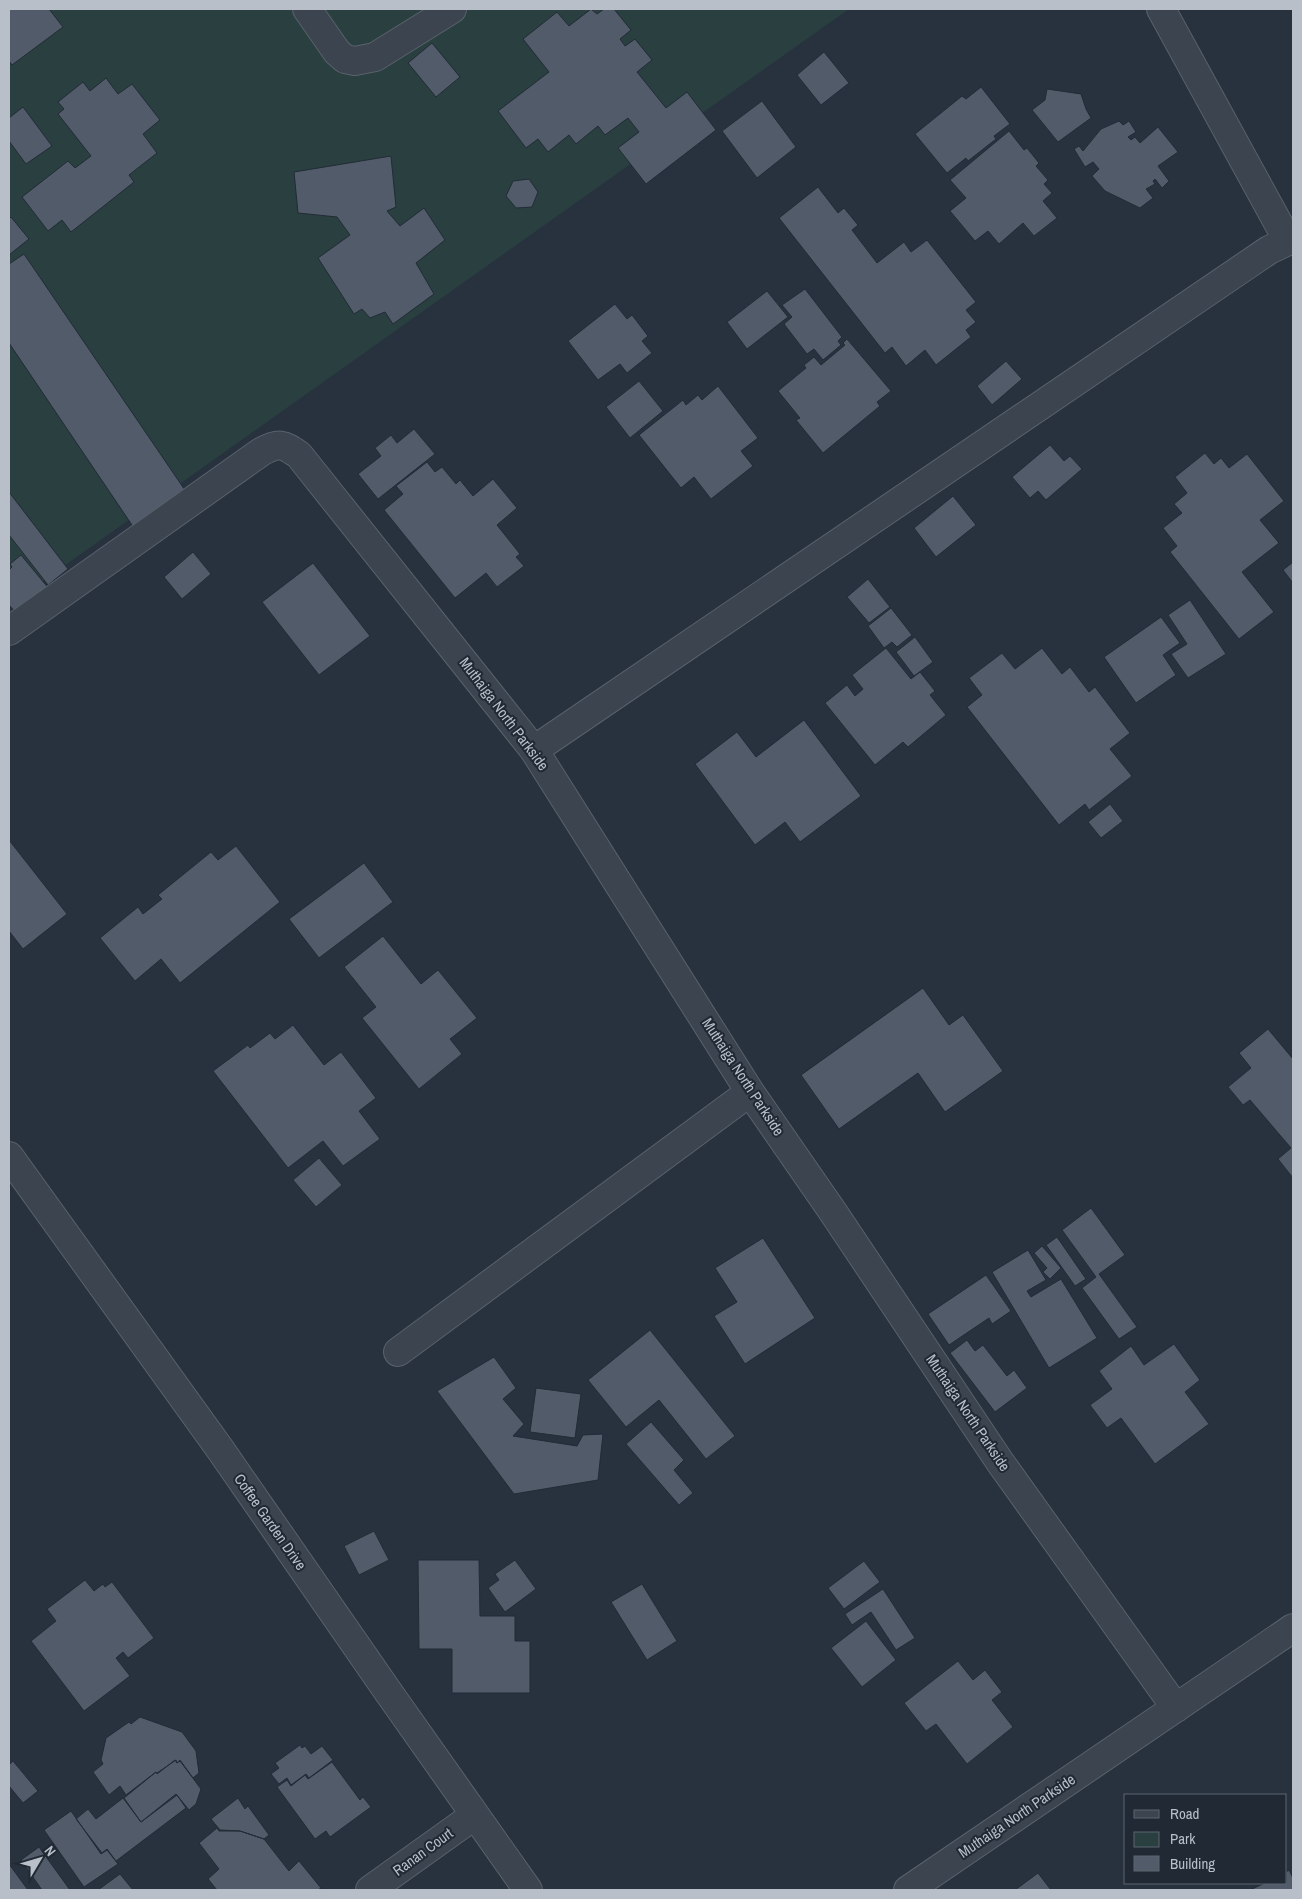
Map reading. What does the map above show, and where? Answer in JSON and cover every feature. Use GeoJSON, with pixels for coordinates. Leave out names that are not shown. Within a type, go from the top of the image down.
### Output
{"type":"FeatureCollection","features":[{"type":"Feature","properties":{"kind":"street"},"geometry":{"type":"LineString","coordinates":[[307,9],[337,52],[345,59],[355,61],[376,57],[452,9]]}},
{"type":"Feature","properties":{"kind":"street"},"geometry":{"type":"LineString","coordinates":[[534,750],[1269,250],[1290,241],[1161,9]]}},
{"type":"Feature","properties":{"kind":"street","name":"Muthaiga North Parkside"},"geometry":{"type":"LineString","coordinates":[[9,631],[261,452],[270,447],[285,445],[299,455],[534,750],[750,1092],[834,1212],[1000,1462],[1176,1708]]}},
{"type":"Feature","properties":{"kind":"street"},"geometry":{"type":"LineString","coordinates":[[398,1352],[750,1092]]}},
{"type":"Feature","properties":{"kind":"street","name":"Coffee Garden Drive"},"geometry":{"type":"LineString","coordinates":[[9,1156],[220,1449],[388,1693],[528,1890]]}},
{"type":"Feature","properties":{"kind":"street","name":"Muthaiga North Parkside"},"geometry":{"type":"LineString","coordinates":[[908,1890],[1293,1628]]}},
{"type":"Feature","properties":{"kind":"street","name":"Ranan Court"},"geometry":{"type":"LineString","coordinates":[[370,1890],[475,1815]]}},
{"type":"Feature","properties":{"kind":"green space"},"geometry":{"type":"Polygon","coordinates":[[[9,9],[849,9],[9,605],[9,9]]]}},
{"type":"Feature","properties":{"kind":"building"},"geometry":{"type":"Polygon","coordinates":[[[9,9],[49,9],[63,27],[12,65],[9,61],[9,9]]]}},
{"type":"Feature","properties":{"kind":"building"},"geometry":{"type":"Polygon","coordinates":[[[591,9],[597,14],[604,9],[614,9],[631,30],[620,39],[625,46],[635,39],[652,60],[637,72],[666,108],[687,92],[716,130],[646,184],[618,148],[639,132],[628,118],[605,135],[598,126],[576,144],[569,135],[548,152],[538,139],[526,148],[498,111],[549,72],[523,39],[557,12],[569,26],[591,9]]]}},
{"type":"Feature","properties":{"kind":"building"},"geometry":{"type":"Polygon","coordinates":[[[432,43],[460,77],[436,97],[408,63],[432,43]]]}},
{"type":"Feature","properties":{"kind":"building"},"geometry":{"type":"Polygon","coordinates":[[[824,52],[849,83],[821,105],[797,75],[824,52]]]}},
{"type":"Feature","properties":{"kind":"building"},"geometry":{"type":"Polygon","coordinates":[[[106,78],[118,94],[132,84],[160,120],[143,134],[157,153],[129,175],[134,182],[71,232],[62,220],[48,231],[22,197],[68,161],[75,168],[91,156],[58,114],[64,109],[58,102],[83,82],[90,91],[106,78]]]}},
{"type":"Feature","properties":{"kind":"building"},"geometry":{"type":"Polygon","coordinates":[[[981,87],[1010,124],[994,136],[996,139],[968,161],[966,158],[947,173],[915,134],[962,96],[966,99],[981,87]]]}},
{"type":"Feature","properties":{"kind":"building"},"geometry":{"type":"Polygon","coordinates":[[[1047,89],[1081,94],[1091,118],[1058,142],[1032,110],[1045,100],[1047,89]]]}},
{"type":"Feature","properties":{"kind":"building"},"geometry":{"type":"Polygon","coordinates":[[[762,101],[796,147],[757,178],[722,131],[762,101]]]}},
{"type":"Feature","properties":{"kind":"building"},"geometry":{"type":"Polygon","coordinates":[[[23,107],[52,146],[26,164],[9,141],[9,118],[23,107]]]}},
{"type":"Feature","properties":{"kind":"building"},"geometry":{"type":"Polygon","coordinates":[[[1119,121],[1123,125],[1129,121],[1136,132],[1128,137],[1131,140],[1135,137],[1140,143],[1158,127],[1178,152],[1158,166],[1169,181],[1162,188],[1155,179],[1153,181],[1155,184],[1146,189],[1153,198],[1140,208],[1105,191],[1092,176],[1099,169],[1093,162],[1085,167],[1074,149],[1079,146],[1083,151],[1101,129],[1119,121]]]}},
{"type":"Feature","properties":{"kind":"building"},"geometry":{"type":"Polygon","coordinates":[[[1009,131],[1024,150],[1027,148],[1039,163],[1036,166],[1048,180],[1044,184],[1052,193],[1043,201],[1057,218],[1034,236],[1023,223],[999,244],[988,231],[975,241],[950,211],[966,198],[950,180],[1009,131]]]}},
{"type":"Feature","properties":{"kind":"building"},"geometry":{"type":"Polygon","coordinates":[[[391,156],[396,207],[387,211],[400,226],[424,208],[445,240],[416,263],[434,294],[393,324],[385,312],[370,318],[362,309],[354,314],[318,258],[350,235],[337,217],[298,213],[294,172],[391,156]]]}},
{"type":"Feature","properties":{"kind":"building"},"geometry":{"type":"Polygon","coordinates":[[[529,179],[538,192],[532,207],[516,208],[506,196],[513,181],[529,179]]]}},
{"type":"Feature","properties":{"kind":"building"},"geometry":{"type":"Polygon","coordinates":[[[818,187],[838,213],[844,208],[858,225],[852,230],[877,263],[904,242],[911,252],[927,240],[976,302],[966,310],[976,322],[966,330],[971,337],[936,365],[925,350],[906,366],[892,347],[885,353],[779,218],[818,187]]]}},
{"type":"Feature","properties":{"kind":"building"},"geometry":{"type":"Polygon","coordinates":[[[11,217],[29,239],[9,255],[9,219],[11,217]]]}},
{"type":"Feature","properties":{"kind":"building"},"geometry":{"type":"Polygon","coordinates":[[[24,254],[189,496],[136,531],[9,343],[9,264],[24,254]]]}},
{"type":"Feature","properties":{"kind":"building"},"geometry":{"type":"Polygon","coordinates":[[[805,289],[842,337],[838,341],[841,345],[823,360],[814,349],[807,354],[784,324],[792,317],[782,305],[805,289]]]}},
{"type":"Feature","properties":{"kind":"building"},"geometry":{"type":"Polygon","coordinates":[[[767,291],[788,317],[747,349],[727,322],[767,291]]]}},
{"type":"Feature","properties":{"kind":"building"},"geometry":{"type":"Polygon","coordinates":[[[615,304],[627,319],[632,315],[648,336],[642,341],[652,353],[627,373],[620,364],[598,380],[568,341],[615,304]]]}},
{"type":"Feature","properties":{"kind":"building"},"geometry":{"type":"Polygon","coordinates":[[[847,339],[891,391],[877,402],[880,406],[823,453],[796,420],[800,418],[778,391],[806,368],[804,365],[814,357],[821,365],[845,345],[843,343],[847,339]]]}},
{"type":"Feature","properties":{"kind":"building"},"geometry":{"type":"Polygon","coordinates":[[[1006,361],[1022,379],[992,405],[977,386],[1006,361]]]}},
{"type":"Feature","properties":{"kind":"building"},"geometry":{"type":"Polygon","coordinates":[[[639,381],[663,411],[630,438],[606,407],[639,381]]]}},
{"type":"Feature","properties":{"kind":"building"},"geometry":{"type":"Polygon","coordinates":[[[718,386],[758,438],[741,451],[753,466],[711,499],[694,477],[681,488],[639,435],[683,400],[686,405],[698,395],[702,400],[718,386]]]}},
{"type":"Feature","properties":{"kind":"building"},"geometry":{"type":"Polygon","coordinates":[[[414,429],[435,454],[378,499],[358,474],[381,456],[375,448],[391,435],[397,443],[414,429]]]}},
{"type":"Feature","properties":{"kind":"building"},"geometry":{"type":"Polygon","coordinates":[[[1050,445],[1064,461],[1070,456],[1082,469],[1046,500],[1038,491],[1030,498],[1012,477],[1050,445]]]}},
{"type":"Feature","properties":{"kind":"building"},"geometry":{"type":"Polygon","coordinates":[[[1205,453],[1214,464],[1221,458],[1229,468],[1247,454],[1284,501],[1260,520],[1279,543],[1242,572],[1274,612],[1239,639],[1170,552],[1177,546],[1163,528],[1182,513],[1174,504],[1187,493],[1175,477],[1205,453]]]}},
{"type":"Feature","properties":{"kind":"building"},"geometry":{"type":"Polygon","coordinates":[[[427,462],[435,472],[442,467],[456,484],[460,480],[473,496],[493,479],[517,508],[497,525],[520,554],[516,557],[524,566],[497,587],[486,573],[455,598],[384,510],[403,494],[396,486],[427,462]]]}},
{"type":"Feature","properties":{"kind":"building"},"geometry":{"type":"Polygon","coordinates":[[[9,492],[68,569],[48,585],[9,535],[9,492]]]}},
{"type":"Feature","properties":{"kind":"building"},"geometry":{"type":"Polygon","coordinates":[[[953,496],[976,525],[936,557],[914,528],[953,496]]]}},
{"type":"Feature","properties":{"kind":"building"},"geometry":{"type":"Polygon","coordinates":[[[193,552],[211,574],[182,599],[164,577],[193,552]]]}},
{"type":"Feature","properties":{"kind":"building"},"geometry":{"type":"Polygon","coordinates":[[[21,555],[50,590],[16,613],[9,605],[9,570],[12,567],[10,564],[21,555]]]}},
{"type":"Feature","properties":{"kind":"building"},"geometry":{"type":"Polygon","coordinates":[[[1293,562],[1293,583],[1283,570],[1293,562]]]}},
{"type":"Feature","properties":{"kind":"building"},"geometry":{"type":"Polygon","coordinates":[[[313,563],[370,636],[319,675],[262,602],[313,563]]]}},
{"type":"Feature","properties":{"kind":"building"},"geometry":{"type":"Polygon","coordinates":[[[868,579],[890,607],[869,623],[847,597],[868,579]]]}},
{"type":"Feature","properties":{"kind":"building"},"geometry":{"type":"Polygon","coordinates":[[[1190,600],[1226,654],[1188,678],[1171,654],[1187,644],[1168,615],[1190,600]]]}},
{"type":"Feature","properties":{"kind":"building"},"geometry":{"type":"Polygon","coordinates":[[[891,608],[912,635],[897,647],[892,642],[884,648],[868,626],[891,608]]]}},
{"type":"Feature","properties":{"kind":"building"},"geometry":{"type":"Polygon","coordinates":[[[1161,617],[1180,643],[1163,655],[1176,675],[1136,703],[1104,657],[1161,617]]]}},
{"type":"Feature","properties":{"kind":"building"},"geometry":{"type":"Polygon","coordinates":[[[915,637],[933,662],[914,676],[896,652],[915,637]]]}},
{"type":"Feature","properties":{"kind":"building"},"geometry":{"type":"Polygon","coordinates":[[[886,648],[911,679],[920,672],[935,691],[930,695],[946,715],[908,747],[903,742],[875,765],[825,703],[847,685],[855,696],[863,689],[852,675],[886,648]]]}},
{"type":"Feature","properties":{"kind":"building"},"geometry":{"type":"Polygon","coordinates":[[[1042,648],[1062,674],[1070,667],[1089,692],[1095,687],[1130,733],[1110,749],[1132,776],[1089,810],[1085,804],[1059,825],[967,707],[982,695],[969,678],[1002,653],[1015,669],[1042,648]]]}},
{"type":"Feature","properties":{"kind":"building"},"geometry":{"type":"Polygon","coordinates":[[[804,720],[861,796],[800,842],[785,822],[755,845],[695,764],[737,732],[756,757],[804,720]]]}},
{"type":"Feature","properties":{"kind":"building"},"geometry":{"type":"Polygon","coordinates":[[[1110,804],[1123,821],[1101,838],[1088,822],[1110,804]]]}},
{"type":"Feature","properties":{"kind":"building"},"geometry":{"type":"Polygon","coordinates":[[[9,840],[67,914],[23,949],[9,931],[9,840]]]}},
{"type":"Feature","properties":{"kind":"building"},"geometry":{"type":"Polygon","coordinates":[[[236,846],[280,902],[180,983],[161,959],[135,981],[100,938],[138,907],[143,914],[162,899],[158,895],[211,852],[218,860],[236,846]]]}},
{"type":"Feature","properties":{"kind":"building"},"geometry":{"type":"Polygon","coordinates":[[[364,863],[393,902],[319,958],[289,919],[364,863]]]}},
{"type":"Feature","properties":{"kind":"building"},"geometry":{"type":"Polygon","coordinates":[[[383,936],[421,984],[438,970],[477,1018],[450,1039],[462,1054],[419,1089],[362,1018],[376,1007],[344,967],[383,936]]]}},
{"type":"Feature","properties":{"kind":"building"},"geometry":{"type":"Polygon","coordinates":[[[923,988],[949,1025],[963,1015],[1003,1071],[945,1112],[918,1073],[839,1129],[801,1075],[923,988]]]}},
{"type":"Feature","properties":{"kind":"building"},"geometry":{"type":"Polygon","coordinates":[[[293,1025],[324,1065],[341,1052],[376,1098],[359,1111],[380,1139],[343,1166],[323,1141],[288,1168],[213,1071],[248,1045],[250,1048],[270,1033],[275,1039],[293,1025]]]}},
{"type":"Feature","properties":{"kind":"building"},"geometry":{"type":"Polygon","coordinates":[[[1268,1029],[1293,1059],[1293,1178],[1278,1159],[1291,1148],[1250,1100],[1243,1105],[1228,1087],[1251,1068],[1239,1053],[1268,1029]]]}},
{"type":"Feature","properties":{"kind":"building"},"geometry":{"type":"Polygon","coordinates":[[[319,1158],[342,1185],[316,1207],[293,1180],[319,1158]]]}},
{"type":"Feature","properties":{"kind":"building"},"geometry":{"type":"Polygon","coordinates":[[[1091,1208],[1125,1255],[1099,1274],[1137,1327],[1119,1339],[1082,1288],[1096,1277],[1062,1230],[1091,1208]]]}},
{"type":"Feature","properties":{"kind":"building"},"geometry":{"type":"Polygon","coordinates":[[[1057,1237],[1086,1279],[1075,1286],[1046,1245],[1057,1237]]]}},
{"type":"Feature","properties":{"kind":"building"},"geometry":{"type":"Polygon","coordinates":[[[763,1238],[815,1318],[745,1364],[714,1316],[737,1302],[715,1268],[763,1238]]]}},
{"type":"Feature","properties":{"kind":"building"},"geometry":{"type":"Polygon","coordinates":[[[1042,1246],[1061,1268],[1050,1279],[1043,1272],[1047,1268],[1034,1253],[1042,1246]]]}},
{"type":"Feature","properties":{"kind":"building"},"geometry":{"type":"Polygon","coordinates":[[[1028,1250],[1046,1280],[1027,1291],[1031,1297],[1061,1279],[1097,1338],[1049,1368],[992,1272],[1028,1250]]]}},
{"type":"Feature","properties":{"kind":"building"},"geometry":{"type":"Polygon","coordinates":[[[986,1275],[1011,1311],[992,1324],[989,1318],[949,1345],[928,1314],[986,1275]]]}},
{"type":"Feature","properties":{"kind":"building"},"geometry":{"type":"Polygon","coordinates":[[[650,1330],[735,1436],[706,1459],[659,1400],[626,1427],[588,1380],[650,1330]]]}},
{"type":"Feature","properties":{"kind":"building"},"geometry":{"type":"Polygon","coordinates":[[[967,1340],[975,1351],[983,1345],[1007,1376],[1014,1370],[1027,1388],[995,1412],[950,1353],[967,1340]]]}},
{"type":"Feature","properties":{"kind":"building"},"geometry":{"type":"Polygon","coordinates":[[[1174,1344],[1200,1380],[1185,1392],[1209,1424],[1155,1464],[1121,1418],[1107,1428],[1090,1405],[1112,1389],[1099,1371],[1131,1346],[1144,1365],[1174,1344]]]}},
{"type":"Feature","properties":{"kind":"building"},"geometry":{"type":"Polygon","coordinates":[[[494,1357],[516,1388],[503,1399],[524,1424],[513,1436],[577,1446],[583,1435],[603,1434],[598,1480],[514,1494],[437,1391],[494,1357]]]}},
{"type":"Feature","properties":{"kind":"building"},"geometry":{"type":"Polygon","coordinates":[[[536,1388],[581,1394],[575,1438],[530,1432],[536,1388]]]}},
{"type":"Feature","properties":{"kind":"building"},"geometry":{"type":"Polygon","coordinates":[[[651,1422],[684,1460],[674,1470],[693,1493],[679,1505],[626,1444],[651,1422]]]}},
{"type":"Feature","properties":{"kind":"building"},"geometry":{"type":"Polygon","coordinates":[[[374,1531],[389,1560],[359,1575],[344,1546],[374,1531]]]}},
{"type":"Feature","properties":{"kind":"building"},"geometry":{"type":"Polygon","coordinates":[[[418,1560],[479,1560],[480,1616],[515,1616],[515,1641],[530,1641],[530,1693],[452,1693],[452,1649],[419,1649],[418,1560]]]}},
{"type":"Feature","properties":{"kind":"building"},"geometry":{"type":"Polygon","coordinates":[[[515,1560],[536,1589],[505,1612],[488,1588],[499,1580],[495,1574],[515,1560]]]}},
{"type":"Feature","properties":{"kind":"building"},"geometry":{"type":"Polygon","coordinates":[[[864,1561],[880,1582],[844,1609],[828,1588],[864,1561]]]}},
{"type":"Feature","properties":{"kind":"building"},"geometry":{"type":"Polygon","coordinates":[[[85,1580],[94,1591],[103,1584],[105,1587],[112,1582],[154,1638],[128,1658],[123,1652],[116,1658],[130,1676],[84,1711],[31,1641],[56,1621],[47,1609],[85,1580]]]}},
{"type":"Feature","properties":{"kind":"building"},"geometry":{"type":"Polygon","coordinates":[[[642,1584],[677,1641],[647,1660],[611,1602],[642,1584]]]}},
{"type":"Feature","properties":{"kind":"building"},"geometry":{"type":"Polygon","coordinates":[[[883,1589],[915,1638],[896,1650],[871,1612],[852,1625],[845,1614],[883,1589]]]}},
{"type":"Feature","properties":{"kind":"building"},"geometry":{"type":"Polygon","coordinates":[[[866,1621],[896,1660],[862,1687],[831,1648],[866,1621]]]}},
{"type":"Feature","properties":{"kind":"building"},"geometry":{"type":"Polygon","coordinates":[[[958,1661],[973,1680],[985,1670],[1002,1692],[992,1700],[1013,1727],[967,1764],[936,1724],[926,1731],[904,1703],[958,1661]]]}},
{"type":"Feature","properties":{"kind":"building"},"geometry":{"type":"Polygon","coordinates":[[[140,1717],[182,1732],[196,1751],[199,1773],[193,1778],[180,1760],[177,1763],[176,1760],[156,1772],[126,1795],[120,1786],[109,1795],[93,1772],[103,1764],[101,1760],[106,1738],[129,1722],[131,1724],[140,1717]]]}},
{"type":"Feature","properties":{"kind":"building"},"geometry":{"type":"Polygon","coordinates":[[[300,1745],[302,1748],[305,1746],[311,1754],[322,1746],[333,1760],[309,1778],[306,1774],[291,1785],[287,1778],[279,1784],[271,1774],[279,1768],[275,1763],[300,1745]]]}},
{"type":"Feature","properties":{"kind":"building"},"geometry":{"type":"Polygon","coordinates":[[[175,1760],[177,1763],[180,1761],[201,1789],[196,1804],[189,1810],[176,1794],[141,1822],[124,1798],[156,1772],[157,1774],[175,1760]]]}},
{"type":"Feature","properties":{"kind":"building"},"geometry":{"type":"Polygon","coordinates":[[[13,1761],[38,1791],[23,1803],[9,1786],[9,1765],[13,1761]]]}},
{"type":"Feature","properties":{"kind":"building"},"geometry":{"type":"Polygon","coordinates":[[[332,1762],[360,1800],[363,1797],[371,1807],[330,1837],[326,1831],[315,1839],[277,1787],[287,1780],[291,1786],[305,1775],[308,1779],[332,1762]]]}},
{"type":"Feature","properties":{"kind":"building"},"geometry":{"type":"Polygon","coordinates":[[[177,1795],[186,1808],[116,1861],[107,1849],[102,1853],[76,1819],[88,1809],[96,1819],[123,1798],[141,1822],[177,1795]]]}},
{"type":"Feature","properties":{"kind":"building"},"geometry":{"type":"Polygon","coordinates":[[[238,1798],[245,1809],[248,1806],[269,1835],[264,1839],[240,1831],[220,1830],[211,1819],[238,1798]]]}},
{"type":"Feature","properties":{"kind":"building"},"geometry":{"type":"Polygon","coordinates":[[[71,1811],[101,1854],[107,1850],[118,1864],[84,1887],[44,1830],[71,1811]]]}},
{"type":"Feature","properties":{"kind":"building"},"geometry":{"type":"Polygon","coordinates":[[[217,1828],[219,1831],[240,1831],[264,1839],[289,1871],[299,1861],[321,1888],[318,1890],[217,1890],[208,1879],[219,1869],[199,1843],[217,1828]]]}},
{"type":"Feature","properties":{"kind":"building"},"geometry":{"type":"Polygon","coordinates":[[[39,1847],[70,1890],[42,1890],[21,1860],[39,1847]]]}},
{"type":"Feature","properties":{"kind":"building"},"geometry":{"type":"Polygon","coordinates":[[[9,1864],[28,1890],[9,1890],[9,1864]]]}},
{"type":"Feature","properties":{"kind":"building"},"geometry":{"type":"Polygon","coordinates":[[[1289,1870],[1293,1878],[1293,1890],[1250,1890],[1263,1884],[1287,1884],[1287,1871],[1289,1870]]]}},
{"type":"Feature","properties":{"kind":"building"},"geometry":{"type":"Polygon","coordinates":[[[1038,1873],[1051,1890],[1015,1890],[1038,1873]]]}},
{"type":"Feature","properties":{"kind":"building"},"geometry":{"type":"Polygon","coordinates":[[[120,1874],[133,1890],[98,1890],[120,1874]]]}}]}
